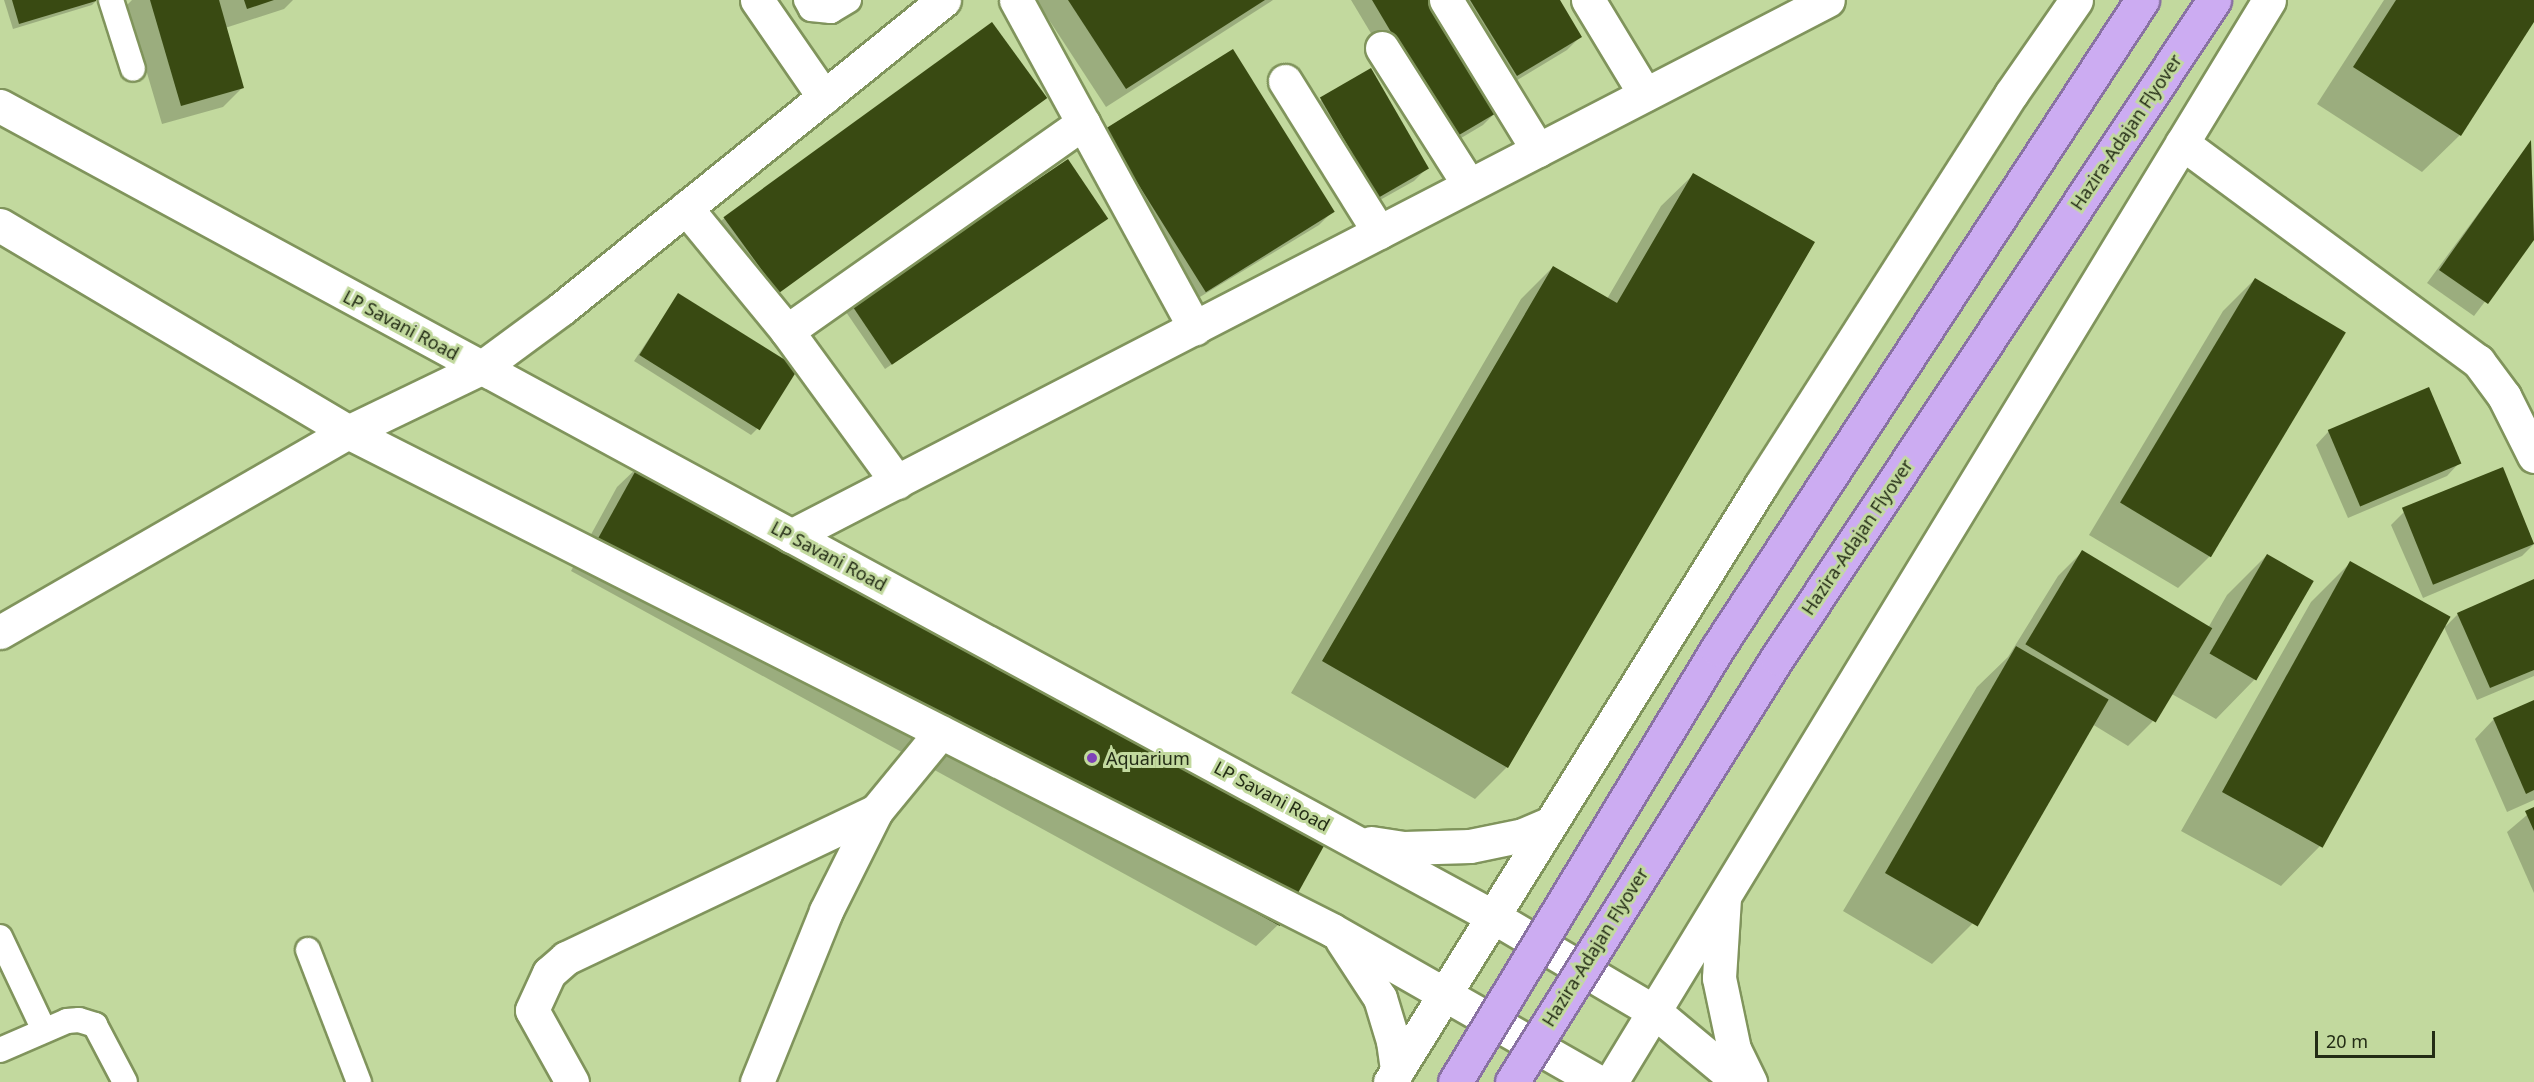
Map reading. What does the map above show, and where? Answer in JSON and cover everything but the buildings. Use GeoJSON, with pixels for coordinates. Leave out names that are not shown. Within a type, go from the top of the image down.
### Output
{"type":"FeatureCollection","features":[{"type":"Feature","properties":{"kind":"highway"},"geometry":{"type":"LineString","coordinates":[[1455,1082],[1717,649],[2142,0]]}},
{"type":"Feature","properties":{"kind":"highway","name":"Hazira-Adajan Flyover"},"geometry":{"type":"LineString","coordinates":[[1512,1082],[1777,658],[2214,0]]}},
{"type":"Feature","properties":{"kind":"street"},"geometry":{"type":"LineString","coordinates":[[757,0],[824,97]]}},
{"type":"Feature","properties":{"kind":"street"},"geometry":{"type":"LineString","coordinates":[[0,632],[348,432],[481,368],[686,208],[944,0]]}},
{"type":"Feature","properties":{"kind":"street"},"geometry":{"type":"LineString","coordinates":[[1016,0],[1195,328]]}},
{"type":"Feature","properties":{"kind":"street"},"geometry":{"type":"LineString","coordinates":[[1446,0],[1538,150]]}},
{"type":"Feature","properties":{"kind":"street"},"geometry":{"type":"LineString","coordinates":[[1588,0],[1645,94]]}},
{"type":"Feature","properties":{"kind":"street"},"geometry":{"type":"LineString","coordinates":[[791,536],[1828,0]]}},
{"type":"Feature","properties":{"kind":"street"},"geometry":{"type":"LineString","coordinates":[[1394,1077],[1767,475],[2011,94],[2076,0]]}},
{"type":"Feature","properties":{"kind":"street"},"geometry":{"type":"LineString","coordinates":[[1611,1082],[2269,0]]}},
{"type":"Feature","properties":{"kind":"street"},"geometry":{"type":"LineString","coordinates":[[1382,48],[1469,185]]}},
{"type":"Feature","properties":{"kind":"street"},"geometry":{"type":"LineString","coordinates":[[1285,81],[1379,232]]}},
{"type":"Feature","properties":{"kind":"street","name":"LP Savani Road"},"geometry":{"type":"LineString","coordinates":[[0,106],[1492,916],[1655,1012],[1739,1082]]}},
{"type":"Feature","properties":{"kind":"street"},"geometry":{"type":"LineString","coordinates":[[787,331],[1083,123]]}},
{"type":"Feature","properties":{"kind":"street"},"geometry":{"type":"LineString","coordinates":[[2182,143],[2478,360],[2504,396],[2534,456]]}},
{"type":"Feature","properties":{"kind":"street"},"geometry":{"type":"LineString","coordinates":[[686,208],[787,331],[897,482]]}},
{"type":"Feature","properties":{"kind":"street"},"geometry":{"type":"LineString","coordinates":[[0,225],[348,432],[1332,930],[1599,1082]]}},
{"type":"Feature","properties":{"kind":"street"},"geometry":{"type":"LineString","coordinates":[[757,1082],[826,911],[876,811],[941,732]]}},
{"type":"Feature","properties":{"kind":"street"},"geometry":{"type":"LineString","coordinates":[[572,1082],[532,1010],[549,973],[566,958],[876,811]]}},
{"type":"Feature","properties":{"kind":"street"},"geometry":{"type":"LineString","coordinates":[[1352,840],[1404,848],[1470,846],[1523,835],[1550,824]]}},
{"type":"Feature","properties":{"kind":"street"},"geometry":{"type":"LineString","coordinates":[[1724,898],[1719,978],[1734,1049],[1750,1082]]}},
{"type":"Feature","properties":{"kind":"street"},"geometry":{"type":"LineString","coordinates":[[1332,930],[1353,952],[1380,998],[1393,1041],[1394,1077]]}},
{"type":"Feature","properties":{"kind":"lane"},"geometry":{"type":"LineString","coordinates":[[111,0],[134,69]]}},
{"type":"Feature","properties":{"kind":"lane"},"geometry":{"type":"LineString","coordinates":[[806,0],[811,9],[831,11],[849,0]]}},
{"type":"Feature","properties":{"kind":"lane"},"geometry":{"type":"LineString","coordinates":[[0,937],[44,1030]]}},
{"type":"Feature","properties":{"kind":"lane"},"geometry":{"type":"LineString","coordinates":[[308,951],[359,1082]]}},
{"type":"Feature","properties":{"kind":"lane"},"geometry":{"type":"LineString","coordinates":[[0,1050],[44,1030],[79,1020],[95,1026],[125,1082]]}},
{"type":"Feature","properties":{"kind":"place","name":"Aquarium"},"geometry":{"type":"Point","coordinates":[1092,758]}}]}
